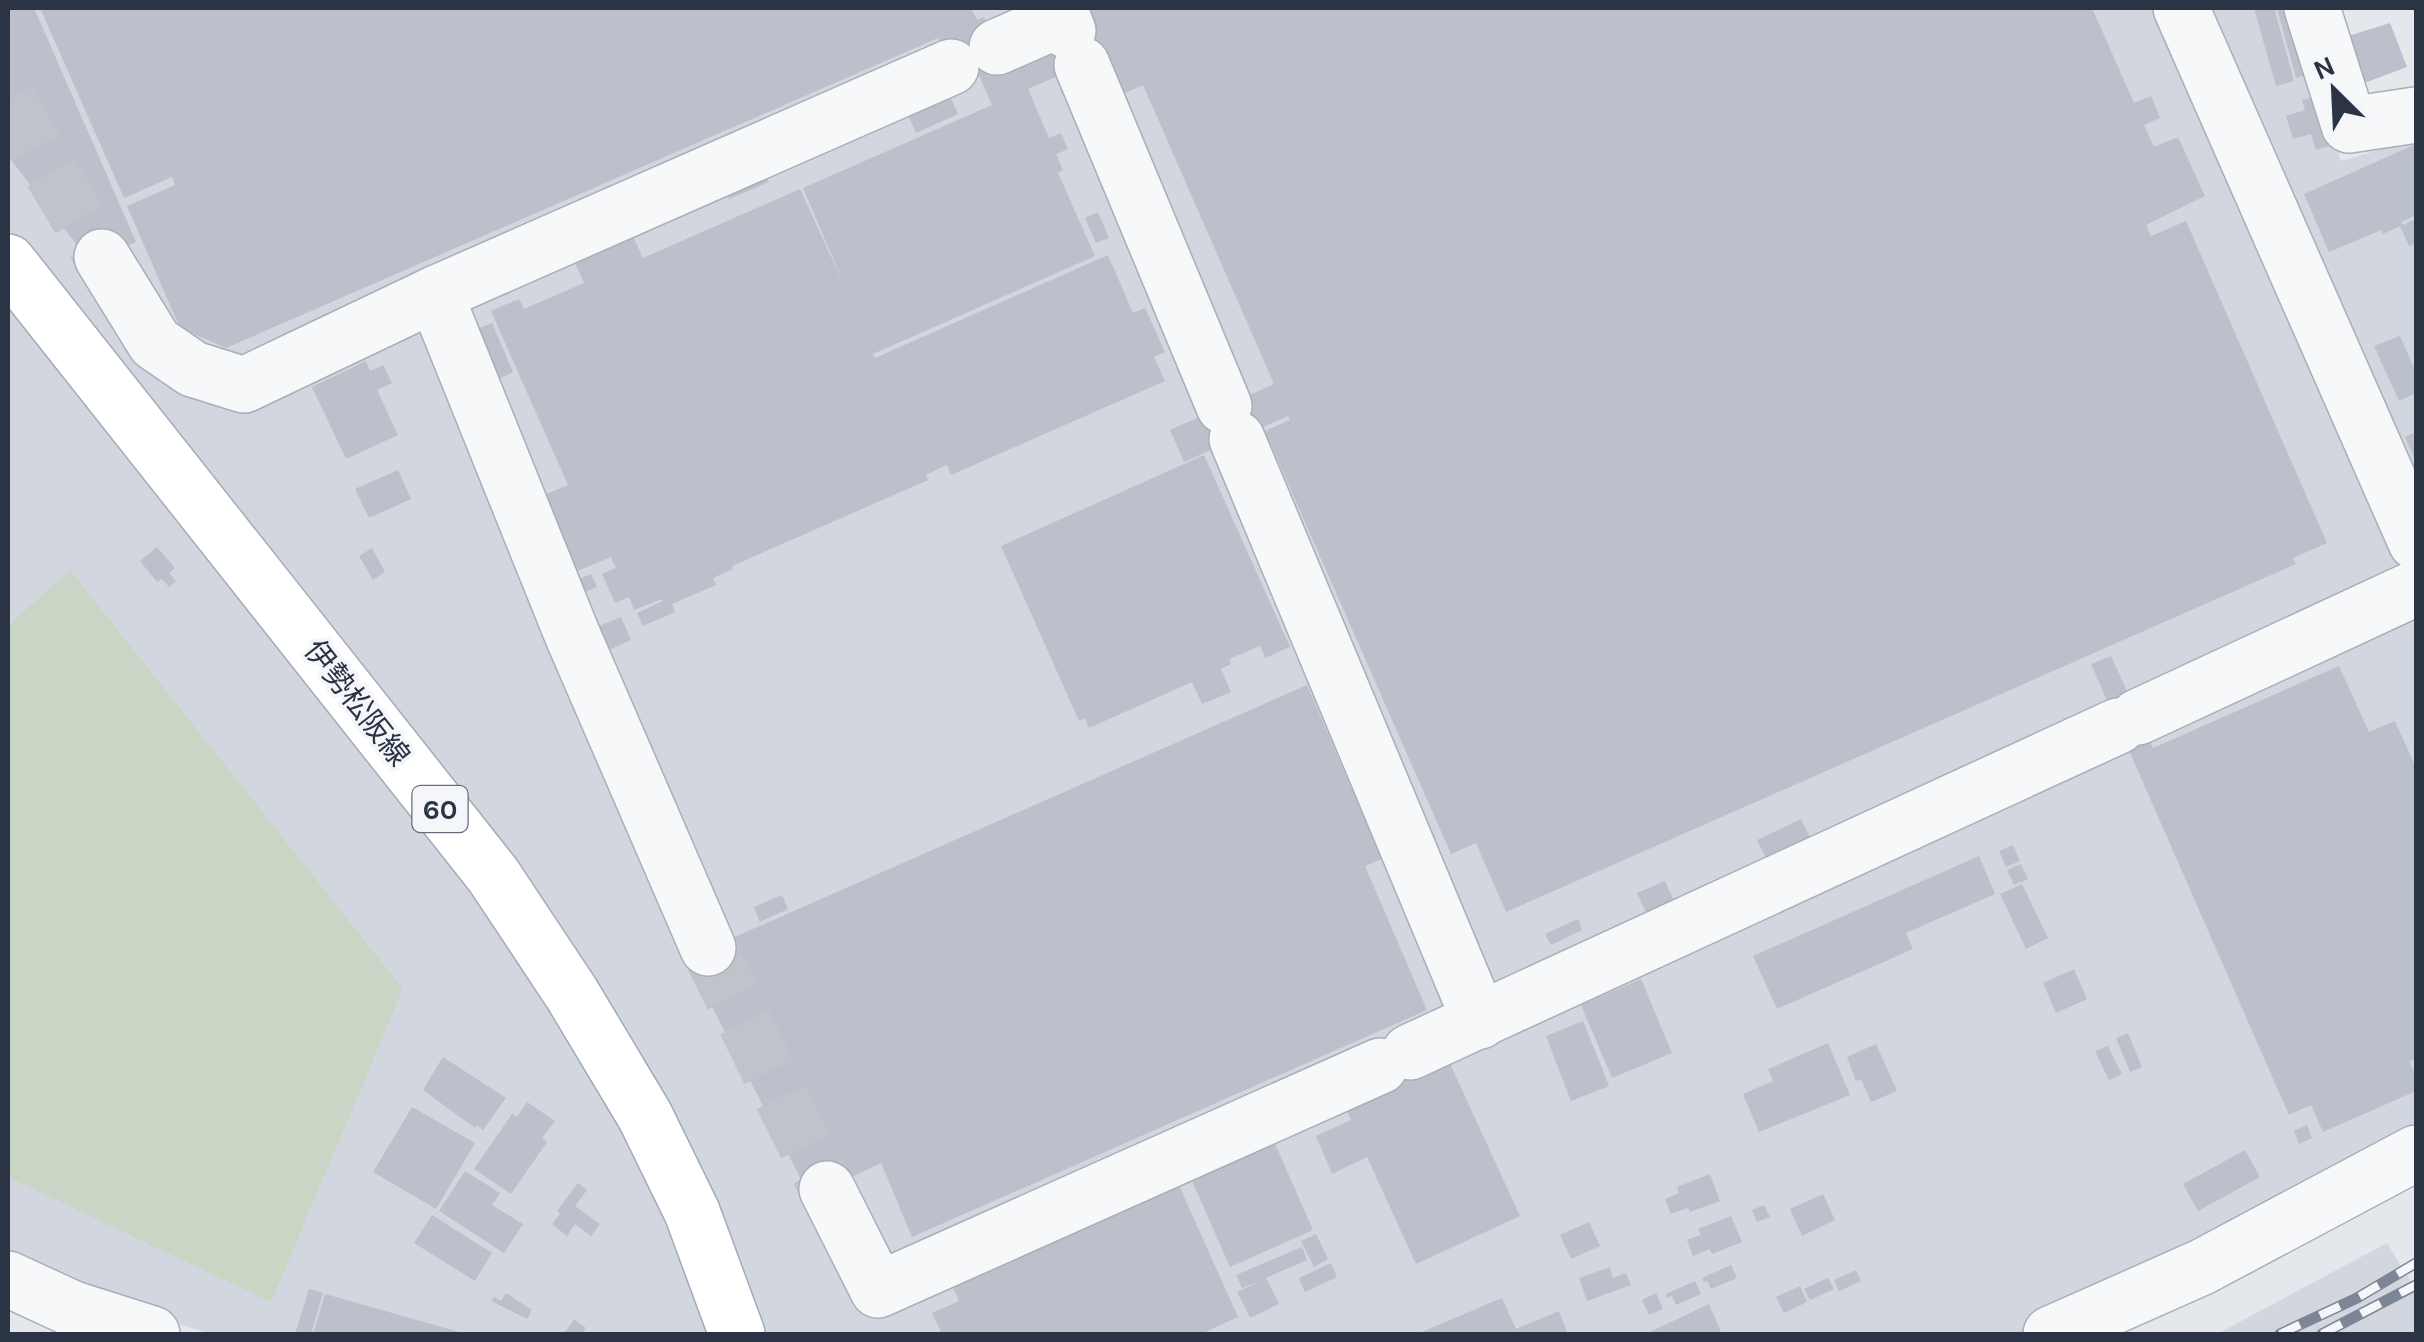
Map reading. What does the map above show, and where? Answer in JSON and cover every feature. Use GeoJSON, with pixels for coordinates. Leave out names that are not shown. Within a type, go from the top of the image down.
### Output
{"type":"FeatureCollection","features":[{"type":"Feature","properties":{"kind":"main road","name":"伊勢松阪線"},"geometry":{"type":"LineString","coordinates":[[8,262],[503,890],[572,994],[644,1116],[692,1212],[737,1334]]}},
{"type":"Feature","properties":{"kind":"street"},"geometry":{"type":"LineString","coordinates":[[2182,8],[2416,542]]}},
{"type":"Feature","properties":{"kind":"street"},"geometry":{"type":"LineString","coordinates":[[2312,8],[2349,124],[2416,115]]}},
{"type":"Feature","properties":{"kind":"street"},"geometry":{"type":"LineString","coordinates":[[102,257],[155,343],[193,369],[244,385],[435,294],[1062,18],[1480,1021]]}},
{"type":"Feature","properties":{"kind":"street"},"geometry":{"type":"LineString","coordinates":[[435,294],[572,634],[708,948]]}},
{"type":"Feature","properties":{"kind":"street"},"geometry":{"type":"LineString","coordinates":[[827,1188],[878,1290],[1480,1021],[2416,588]]}},
{"type":"Feature","properties":{"kind":"street"},"geometry":{"type":"LineString","coordinates":[[2051,1334],[2202,1267],[2416,1153]]}},
{"type":"Feature","properties":{"kind":"street"},"geometry":{"type":"LineString","coordinates":[[8,1279],[73,1309],[152,1334]]}},
{"type":"Feature","properties":{"kind":"shaded area"},"geometry":{"type":"Polygon","coordinates":[[[8,8],[2292,8],[2341,161],[2416,139],[2416,1145],[2060,1334],[211,1334],[107,1302],[8,1256],[8,8]]]}},
{"type":"Feature","properties":{"kind":"shaded area"},"geometry":{"type":"Polygon","coordinates":[[[2387,1243],[2416,1290],[2416,1334],[2217,1334],[2387,1243]]]}},
{"type":"Feature","properties":{"kind":"green space"},"geometry":{"type":"Polygon","coordinates":[[[70,570],[403,989],[271,1302],[8,1177],[8,626],[70,570]]]}},
{"type":"Feature","properties":{"kind":"building"},"geometry":{"type":"Polygon","coordinates":[[[8,8],[34,8],[136,242],[90,262],[8,156],[8,8]]]}},
{"type":"Feature","properties":{"kind":"building"},"geometry":{"type":"Polygon","coordinates":[[[40,8],[971,8],[977,20],[984,17],[1001,57],[955,77],[938,38],[226,348],[180,328],[127,206],[175,185],[172,177],[124,198],[40,8]]]}},
{"type":"Feature","properties":{"kind":"building"},"geometry":{"type":"Polygon","coordinates":[[[1084,8],[2092,8],[2134,103],[2151,96],[2160,118],[2144,125],[2154,147],[2178,137],[2205,196],[2146,225],[2151,236],[2186,221],[2327,543],[2293,558],[2296,564],[1506,912],[1476,843],[1451,854],[1265,431],[1290,420],[1288,416],[1184,462],[1170,430],[1274,384],[1143,85],[1120,95],[1104,56],[1028,89],[1049,138],[1061,133],[1068,149],[1056,154],[1063,170],[1058,173],[1095,256],[873,354],[875,358],[1108,255],[1133,313],[1145,308],[1165,352],[1154,357],[1165,381],[951,475],[947,465],[926,475],[928,480],[732,566],[733,569],[713,578],[716,585],[672,604],[675,612],[643,626],[637,613],[663,601],[634,610],[629,597],[615,603],[602,574],[616,568],[611,557],[568,575],[534,499],[568,485],[491,311],[519,299],[524,309],[584,283],[570,251],[628,226],[643,258],[800,189],[846,289],[803,188],[992,105],[977,71],[1089,21],[1084,8]]]}},
{"type":"Feature","properties":{"kind":"building"},"geometry":{"type":"Polygon","coordinates":[[[2254,8],[2274,8],[2294,81],[2276,86],[2254,8]]]}},
{"type":"Feature","properties":{"kind":"building"},"geometry":{"type":"Polygon","coordinates":[[[2277,8],[2296,8],[2333,145],[2316,150],[2311,134],[2293,139],[2286,116],[2305,110],[2302,100],[2312,97],[2305,75],[2296,78],[2277,8]]]}},
{"type":"Feature","properties":{"kind":"building"},"geometry":{"type":"Polygon","coordinates":[[[2390,23],[2407,67],[2351,88],[2329,42],[2390,23]]]}},
{"type":"Feature","properties":{"kind":"building"},"geometry":{"type":"Polygon","coordinates":[[[943,80],[958,114],[916,133],[901,99],[943,80]]]}},
{"type":"Feature","properties":{"kind":"building"},"geometry":{"type":"Polygon","coordinates":[[[2416,144],[2416,215],[2401,222],[2403,225],[2416,219],[2416,243],[2409,246],[2400,226],[2329,252],[2304,194],[2416,144]]]}},
{"type":"Feature","properties":{"kind":"building"},"geometry":{"type":"Polygon","coordinates":[[[760,163],[769,182],[729,199],[721,180],[760,163]]]}},
{"type":"Feature","properties":{"kind":"building"},"geometry":{"type":"Polygon","coordinates":[[[1098,212],[1109,238],[1096,243],[1085,218],[1098,212]]]}},
{"type":"Feature","properties":{"kind":"building"},"geometry":{"type":"Polygon","coordinates":[[[492,323],[513,372],[485,385],[463,335],[492,323]]]}},
{"type":"Feature","properties":{"kind":"building"},"geometry":{"type":"Polygon","coordinates":[[[2400,336],[2416,373],[2416,393],[2399,401],[2374,346],[2400,336]]]}},
{"type":"Feature","properties":{"kind":"building"},"geometry":{"type":"Polygon","coordinates":[[[366,361],[370,371],[383,365],[392,383],[377,390],[398,435],[346,459],[312,387],[366,361]]]}},
{"type":"Feature","properties":{"kind":"building"},"geometry":{"type":"Polygon","coordinates":[[[2416,432],[2416,462],[2405,437],[2416,432]]]}},
{"type":"Feature","properties":{"kind":"building"},"geometry":{"type":"Polygon","coordinates":[[[1204,455],[1290,647],[1265,658],[1260,646],[1229,659],[1231,664],[1221,669],[1231,692],[1202,704],[1192,682],[1089,728],[1085,718],[1079,721],[1001,546],[1204,455]]]}},
{"type":"Feature","properties":{"kind":"building"},"geometry":{"type":"Polygon","coordinates":[[[398,470],[411,499],[369,518],[355,489],[398,470]]]}},
{"type":"Feature","properties":{"kind":"building"},"geometry":{"type":"Polygon","coordinates":[[[157,547],[175,568],[169,573],[176,581],[169,587],[162,579],[157,582],[140,561],[157,547]]]}},
{"type":"Feature","properties":{"kind":"building"},"geometry":{"type":"Polygon","coordinates":[[[372,548],[385,572],[373,580],[359,556],[372,548]]]}},
{"type":"Feature","properties":{"kind":"building"},"geometry":{"type":"Polygon","coordinates":[[[591,574],[597,587],[581,594],[575,581],[591,574]]]}},
{"type":"Feature","properties":{"kind":"building"},"geometry":{"type":"Polygon","coordinates":[[[621,617],[631,640],[602,653],[592,629],[621,617]]]}},
{"type":"Feature","properties":{"kind":"building"},"geometry":{"type":"Polygon","coordinates":[[[2111,656],[2153,748],[2339,666],[2369,732],[2395,721],[2416,768],[2416,1058],[2409,1061],[2416,1077],[2416,1091],[2323,1132],[2311,1105],[2289,1115],[2091,664],[2111,656]]]}},
{"type":"Feature","properties":{"kind":"building"},"geometry":{"type":"Polygon","coordinates":[[[1307,685],[1382,859],[1365,866],[1427,1010],[912,1237],[881,1163],[810,1197],[687,958],[1307,685]]]}},
{"type":"Feature","properties":{"kind":"building"},"geometry":{"type":"Polygon","coordinates":[[[1801,819],[1812,841],[1768,862],[1757,840],[1801,819]]]}},
{"type":"Feature","properties":{"kind":"building"},"geometry":{"type":"Polygon","coordinates":[[[2013,845],[2020,861],[2006,867],[1999,851],[2013,845]]]}},
{"type":"Feature","properties":{"kind":"building"},"geometry":{"type":"Polygon","coordinates":[[[1979,856],[1995,894],[1906,933],[1913,949],[1777,1009],[1753,956],[1979,856]]]}},
{"type":"Feature","properties":{"kind":"building"},"geometry":{"type":"Polygon","coordinates":[[[2021,864],[2028,879],[2014,885],[2007,870],[2021,864]]]}},
{"type":"Feature","properties":{"kind":"building"},"geometry":{"type":"Polygon","coordinates":[[[1665,881],[1674,901],[1646,913],[1637,893],[1665,881]]]}},
{"type":"Feature","properties":{"kind":"building"},"geometry":{"type":"Polygon","coordinates":[[[2022,884],[2048,938],[2026,949],[2000,894],[2022,884]]]}},
{"type":"Feature","properties":{"kind":"building"},"geometry":{"type":"Polygon","coordinates":[[[782,895],[788,909],[760,922],[754,907],[782,895]]]}},
{"type":"Feature","properties":{"kind":"building"},"geometry":{"type":"Polygon","coordinates":[[[1578,919],[1582,930],[1551,945],[1545,934],[1578,919]]]}},
{"type":"Feature","properties":{"kind":"building"},"geometry":{"type":"Polygon","coordinates":[[[2074,969],[2087,999],[2056,1013],[2043,983],[2074,969]]]}},
{"type":"Feature","properties":{"kind":"building"},"geometry":{"type":"Polygon","coordinates":[[[1641,979],[1672,1053],[1612,1078],[1581,1005],[1641,979]]]}},
{"type":"Feature","properties":{"kind":"building"},"geometry":{"type":"Polygon","coordinates":[[[1583,1021],[1609,1086],[1571,1101],[1546,1036],[1583,1021]]]}},
{"type":"Feature","properties":{"kind":"building"},"geometry":{"type":"Polygon","coordinates":[[[2128,1033],[2142,1067],[2130,1072],[2116,1038],[2128,1033]]]}},
{"type":"Feature","properties":{"kind":"building"},"geometry":{"type":"Polygon","coordinates":[[[1828,1043],[1850,1095],[1759,1132],[1743,1094],[1773,1081],[1768,1069],[1828,1043]]]}},
{"type":"Feature","properties":{"kind":"building"},"geometry":{"type":"Polygon","coordinates":[[[1876,1044],[1897,1091],[1871,1102],[1861,1079],[1856,1081],[1847,1057],[1876,1044]]]}},
{"type":"Feature","properties":{"kind":"building"},"geometry":{"type":"Polygon","coordinates":[[[2108,1046],[2122,1074],[2109,1080],[2095,1051],[2108,1046]]]}},
{"type":"Feature","properties":{"kind":"building"},"geometry":{"type":"Polygon","coordinates":[[[1446,1055],[1520,1216],[1416,1264],[1367,1157],[1332,1174],[1316,1136],[1351,1120],[1343,1102],[1446,1055]]]}},
{"type":"Feature","properties":{"kind":"building"},"geometry":{"type":"Polygon","coordinates":[[[443,1057],[506,1098],[483,1130],[423,1090],[443,1057]]]}},
{"type":"Feature","properties":{"kind":"building"},"geometry":{"type":"Polygon","coordinates":[[[527,1102],[555,1121],[542,1138],[547,1142],[511,1194],[474,1169],[512,1114],[517,1117],[527,1102]]]}},
{"type":"Feature","properties":{"kind":"building"},"geometry":{"type":"Polygon","coordinates":[[[412,1107],[475,1143],[436,1209],[373,1172],[412,1107]]]}},
{"type":"Feature","properties":{"kind":"building"},"geometry":{"type":"Polygon","coordinates":[[[2307,1125],[2312,1138],[2299,1144],[2294,1131],[2307,1125]]]}},
{"type":"Feature","properties":{"kind":"building"},"geometry":{"type":"Polygon","coordinates":[[[1268,1128],[1313,1230],[1230,1267],[1185,1165],[1268,1128]]]}},
{"type":"Feature","properties":{"kind":"building"},"geometry":{"type":"Polygon","coordinates":[[[2245,1150],[2260,1177],[2198,1211],[2183,1184],[2245,1150]]]}},
{"type":"Feature","properties":{"kind":"building"},"geometry":{"type":"Polygon","coordinates":[[[465,1171],[500,1193],[492,1205],[523,1224],[504,1253],[439,1211],[465,1171]]]}},
{"type":"Feature","properties":{"kind":"building"},"geometry":{"type":"Polygon","coordinates":[[[1710,1174],[1720,1201],[1671,1214],[1665,1199],[1679,1193],[1677,1187],[1710,1174]]]}},
{"type":"Feature","properties":{"kind":"building"},"geometry":{"type":"Polygon","coordinates":[[[1177,1181],[1238,1317],[1201,1334],[942,1334],[932,1313],[959,1301],[951,1283],[1177,1181]]]}},
{"type":"Feature","properties":{"kind":"building"},"geometry":{"type":"Polygon","coordinates":[[[578,1183],[587,1190],[575,1206],[600,1224],[591,1236],[575,1224],[567,1236],[552,1224],[578,1183]]]}},
{"type":"Feature","properties":{"kind":"building"},"geometry":{"type":"Polygon","coordinates":[[[1823,1194],[1835,1220],[1802,1236],[1790,1209],[1823,1194]]]}},
{"type":"Feature","properties":{"kind":"building"},"geometry":{"type":"Polygon","coordinates":[[[1764,1205],[1770,1217],[1757,1222],[1752,1210],[1764,1205]]]}},
{"type":"Feature","properties":{"kind":"building"},"geometry":{"type":"Polygon","coordinates":[[[432,1215],[492,1253],[475,1281],[414,1243],[432,1215]]]}},
{"type":"Feature","properties":{"kind":"building"},"geometry":{"type":"Polygon","coordinates":[[[1731,1216],[1742,1242],[1712,1254],[1710,1249],[1693,1256],[1687,1240],[1701,1235],[1698,1229],[1731,1216]]]}},
{"type":"Feature","properties":{"kind":"building"},"geometry":{"type":"Polygon","coordinates":[[[1589,1222],[1600,1246],[1571,1259],[1560,1235],[1589,1222]]]}},
{"type":"Feature","properties":{"kind":"building"},"geometry":{"type":"Polygon","coordinates":[[[1316,1234],[1328,1259],[1314,1267],[1301,1241],[1316,1234]]]}},
{"type":"Feature","properties":{"kind":"building"},"geometry":{"type":"Polygon","coordinates":[[[1302,1247],[1307,1260],[1266,1278],[1279,1304],[1250,1318],[1237,1292],[1261,1281],[1242,1288],[1236,1275],[1302,1247]]]}},
{"type":"Feature","properties":{"kind":"building"},"geometry":{"type":"Polygon","coordinates":[[[1331,1263],[1337,1277],[1305,1292],[1299,1278],[1331,1263]]]}},
{"type":"Feature","properties":{"kind":"building"},"geometry":{"type":"Polygon","coordinates":[[[1731,1265],[1737,1278],[1711,1289],[1704,1282],[1702,1278],[1731,1265]]]}},
{"type":"Feature","properties":{"kind":"building"},"geometry":{"type":"Polygon","coordinates":[[[1610,1267],[1613,1278],[1626,1273],[1631,1285],[1587,1301],[1579,1278],[1610,1267]]]}},
{"type":"Feature","properties":{"kind":"building"},"geometry":{"type":"Polygon","coordinates":[[[1856,1270],[1861,1281],[1839,1291],[1834,1280],[1856,1270]]]}},
{"type":"Feature","properties":{"kind":"building"},"geometry":{"type":"Polygon","coordinates":[[[1828,1278],[1834,1289],[1810,1300],[1804,1289],[1828,1278]]]}},
{"type":"Feature","properties":{"kind":"building"},"geometry":{"type":"Polygon","coordinates":[[[1695,1281],[1701,1294],[1676,1305],[1672,1296],[1667,1298],[1666,1294],[1695,1281]]]}},
{"type":"Feature","properties":{"kind":"building"},"geometry":{"type":"Polygon","coordinates":[[[1800,1286],[1807,1302],[1784,1313],[1776,1297],[1800,1286]]]}},
{"type":"Feature","properties":{"kind":"building"},"geometry":{"type":"Polygon","coordinates":[[[309,1289],[323,1293],[311,1334],[295,1334],[309,1289]]]}},
{"type":"Feature","properties":{"kind":"building"},"geometry":{"type":"Polygon","coordinates":[[[506,1293],[532,1310],[527,1319],[491,1301],[494,1297],[501,1301],[506,1293]]]}},
{"type":"Feature","properties":{"kind":"building"},"geometry":{"type":"Polygon","coordinates":[[[1656,1293],[1663,1309],[1649,1315],[1642,1300],[1656,1293]]]}},
{"type":"Feature","properties":{"kind":"building"},"geometry":{"type":"Polygon","coordinates":[[[325,1294],[463,1333],[463,1334],[313,1334],[325,1294]]]}},
{"type":"Feature","properties":{"kind":"building"},"geometry":{"type":"Polygon","coordinates":[[[1502,1298],[1516,1329],[1559,1311],[1568,1334],[1417,1334],[1502,1298]]]}},
{"type":"Feature","properties":{"kind":"building"},"geometry":{"type":"Polygon","coordinates":[[[1709,1304],[1722,1334],[1650,1332],[1709,1304]]]}},
{"type":"Feature","properties":{"kind":"building"},"geometry":{"type":"Polygon","coordinates":[[[574,1319],[586,1328],[581,1334],[564,1334],[574,1319]]]}},
{"type":"Feature","properties":{"kind":"tunnel"},"geometry":{"type":"LineString","coordinates":[[8,101],[102,257]]}},
{"type":"Feature","properties":{"kind":"tunnel"},"geometry":{"type":"LineString","coordinates":[[708,948],[827,1189]]}},
{"type":"Feature","properties":{"kind":"railway"},"geometry":{"type":"LineString","coordinates":[[2280,1334],[2357,1298],[2416,1263]]}},
{"type":"Feature","properties":{"kind":"railway"},"geometry":{"type":"LineString","coordinates":[[2322,1334],[2416,1285]]}}]}
